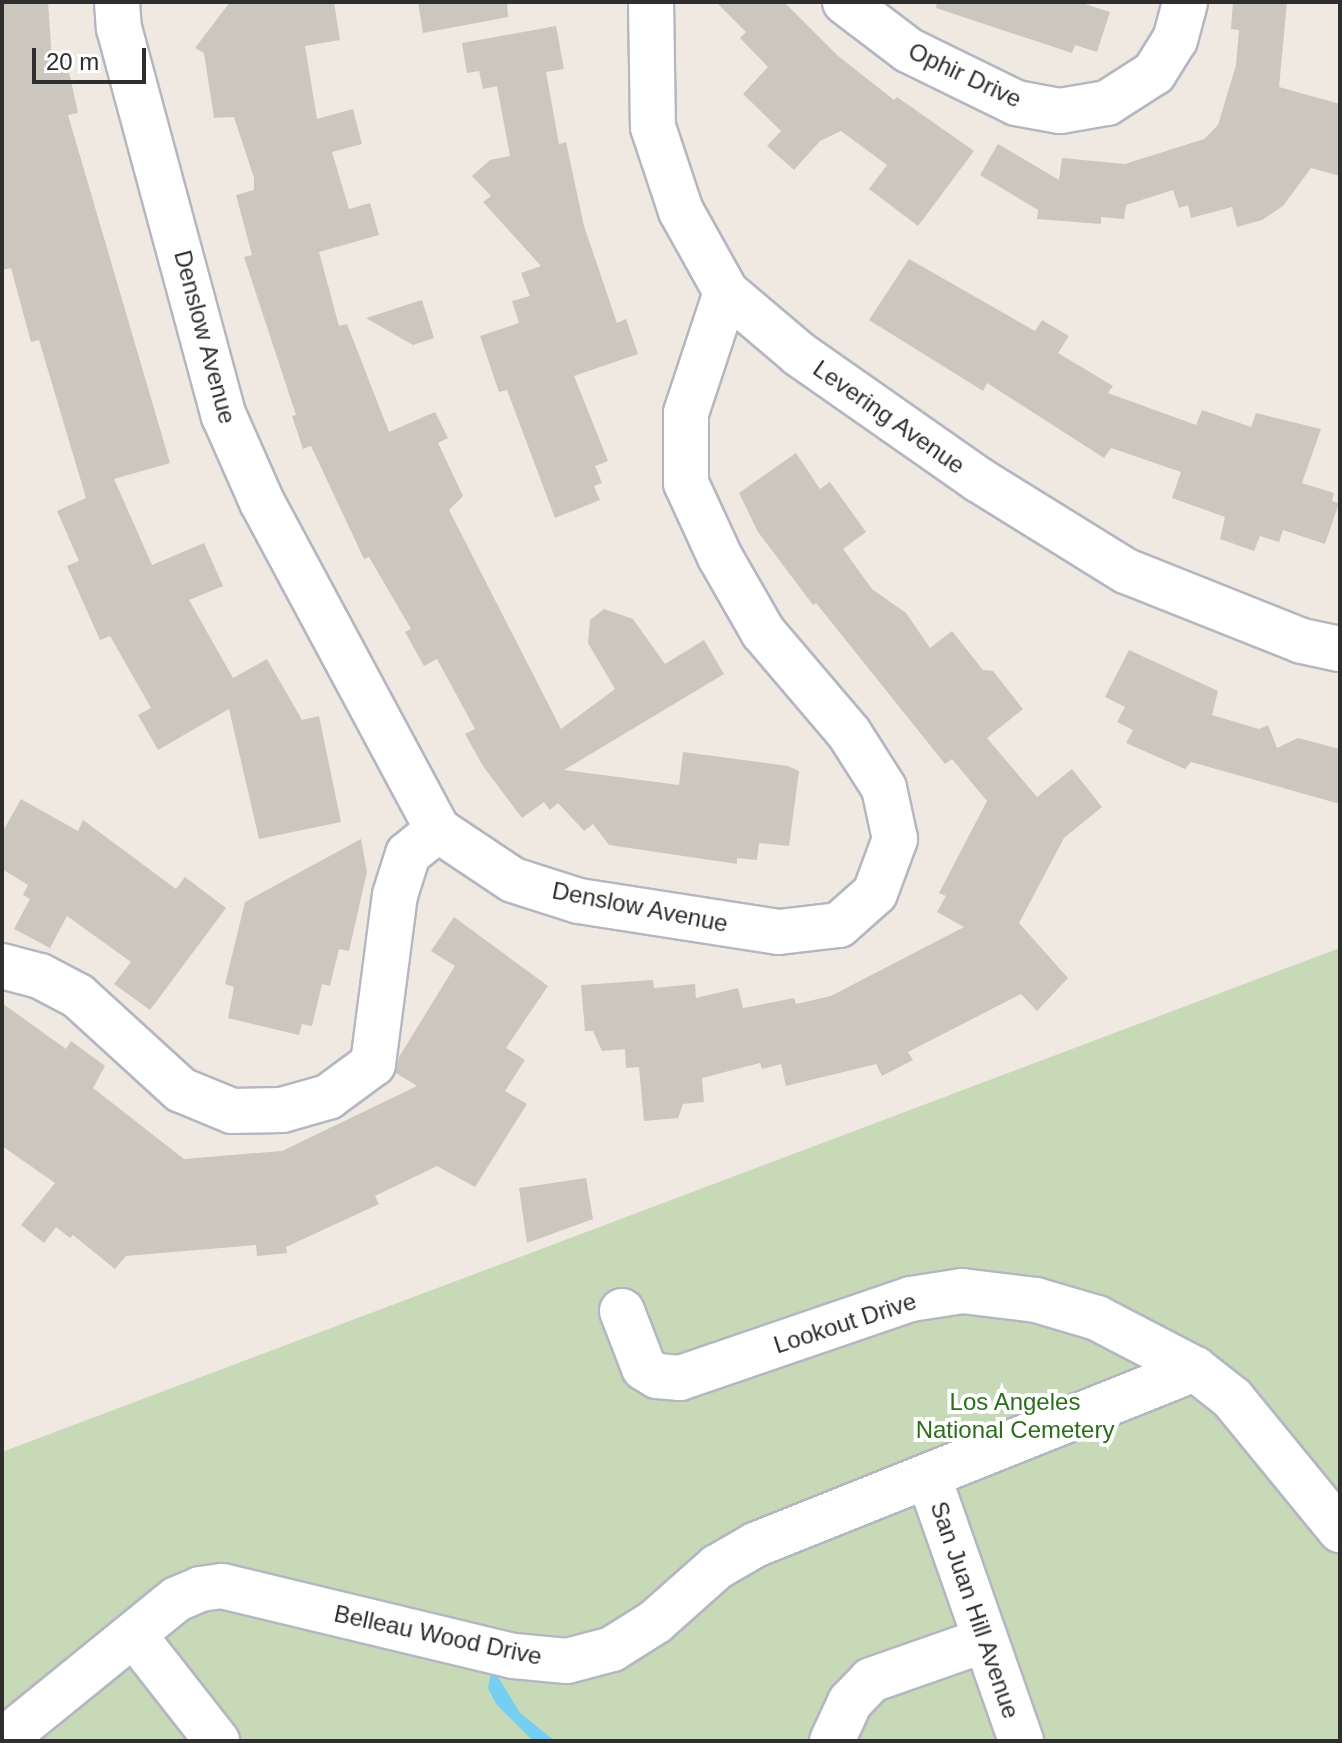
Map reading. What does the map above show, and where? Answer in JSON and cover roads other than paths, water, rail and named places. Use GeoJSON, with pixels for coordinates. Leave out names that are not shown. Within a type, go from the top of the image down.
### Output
{"type":"FeatureCollection","features":[{"type":"Feature","properties":{"kind":"street","name":"Denslow Avenue"},"geometry":{"type":"LineString","coordinates":[[117,2],[119,28],[224,416],[262,502],[438,830],[513,880],[579,901],[779,932],[839,925],[875,893],[895,839],[884,788],[849,733],[763,632],[720,557],[686,483],[686,413],[726,292]]}},
{"type":"Feature","properties":{"kind":"street","name":"Levering Avenue"},"geometry":{"type":"LineString","coordinates":[[651,2],[653,127],[681,211],[726,292],[799,354],[979,480],[1126,571],[1302,641],[1340,649]]}},
{"type":"Feature","properties":{"kind":"street","name":"Ophir Drive"},"geometry":{"type":"LineString","coordinates":[[845,2],[908,50],[1016,103],[1060,111],[1107,103],[1154,73],[1175,40],[1185,2]]}},
{"type":"Feature","properties":{"kind":"street"},"geometry":{"type":"LineString","coordinates":[[2,966],[40,976],[78,996],[181,1090],[232,1111],[282,1110],[328,1097],[373,1064],[395,895],[408,854],[438,830]]}},
{"type":"Feature","properties":{"kind":"street","name":"Lookout Drive"},"geometry":{"type":"LineString","coordinates":[[622,1311],[636,1356],[657,1376],[680,1378],[911,1299],[962,1291],[1036,1300],[1097,1318],[1195,1369],[1232,1398],[1340,1530]]}},
{"type":"Feature","properties":{"kind":"street","name":"Belleau Wood Drive"},"geometry":{"type":"LineString","coordinates":[[2,1741],[177,1599],[222,1586],[514,1656],[567,1661],[612,1649],[655,1622],[717,1567],[755,1545],[929,1478],[1195,1369]]}},
{"type":"Feature","properties":{"kind":"street","name":"San Juan Hill Avenue"},"geometry":{"type":"LineString","coordinates":[[929,1478],[1021,1741]]}},
{"type":"Feature","properties":{"kind":"street"},"geometry":{"type":"LineString","coordinates":[[134,1635],[217,1741]]}},
{"type":"Feature","properties":{"kind":"street"},"geometry":{"type":"LineString","coordinates":[[832,1741],[850,1702],[871,1680],[985,1640]]}},
{"type":"Feature","properties":{"kind":"water"},"geometry":{"type":"Polygon","coordinates":[[[492,1667],[520,1713],[555,1741],[533,1741],[496,1704],[488,1688],[492,1667]]]}},
{"type":"Feature","properties":{"kind":"park label","name":"Los Angeles National Cemetery"},"geometry":{"type":"Point","coordinates":[1015,1416]}}]}
